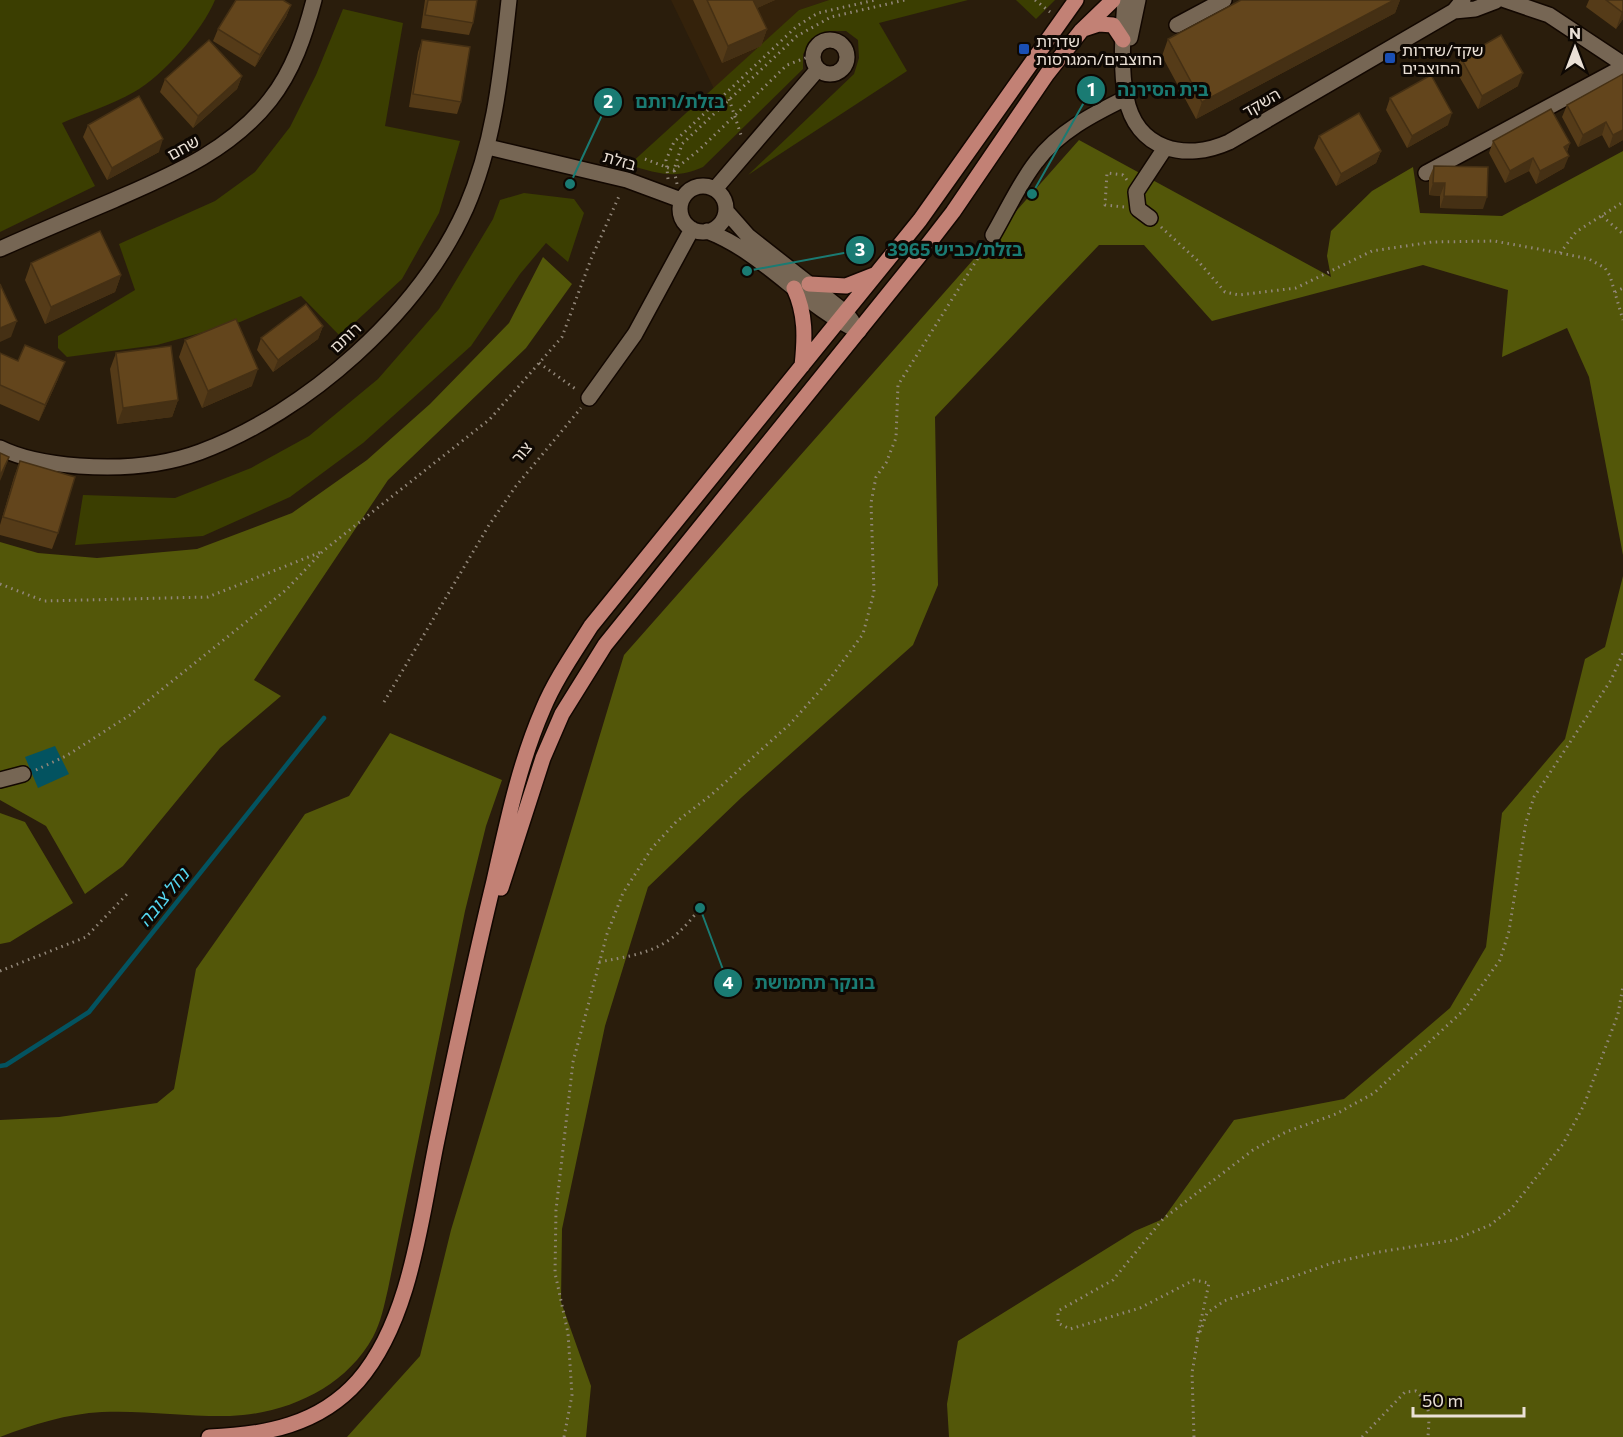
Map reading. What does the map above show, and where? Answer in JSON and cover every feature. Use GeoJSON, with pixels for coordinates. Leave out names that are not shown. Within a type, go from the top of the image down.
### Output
{"type":"FeatureCollection","features":[{"type":"Feature","properties":{"kind":"main road"},"geometry":{"type":"LineString","coordinates":[[209,1437],[246,1436],[290,1427],[328,1407],[358,1381],[380,1350],[402,1297],[413,1253],[468,988],[513,797],[543,708],[562,671],[591,626],[879,272],[950,179],[1059,20],[1076,0]]}},
{"type":"Feature","properties":{"kind":"main road"},"geometry":{"type":"LineString","coordinates":[[468,988],[543,758],[579,682],[605,645],[953,213],[1047,74],[1081,31],[1113,0]]}},
{"type":"Feature","properties":{"kind":"main road"},"geometry":{"type":"LineString","coordinates":[[1081,31],[1099,24],[1113,25],[1123,40]]}},
{"type":"Feature","properties":{"kind":"main road"},"geometry":{"type":"LineString","coordinates":[[802,366],[805,325],[800,302],[802,286],[846,286],[879,272]]}},
{"type":"Feature","properties":{"kind":"street","name":"שחם"},"geometry":{"type":"LineString","coordinates":[[0,249],[174,173],[231,139],[252,120],[286,77],[307,27],[314,0]]}},
{"type":"Feature","properties":{"kind":"street","name":"רותם"},"geometry":{"type":"LineString","coordinates":[[0,448],[55,464],[107,468],[164,462],[200,452],[281,411],[323,381],[356,353],[402,305],[436,260],[465,210],[488,147],[498,99],[508,0]]}},
{"type":"Feature","properties":{"kind":"street","name":"השקד"},"geometry":{"type":"LineString","coordinates":[[1125,0],[1124,65],[1126,98],[1132,117],[1156,144],[1166,148],[1198,152],[1229,142],[1458,6],[1475,9],[1497,1]]}},
{"type":"Feature","properties":{"kind":"street","name":"השקד"},"geometry":{"type":"LineString","coordinates":[[1124,65],[1138,0]]}},
{"type":"Feature","properties":{"kind":"street"},"geometry":{"type":"LineString","coordinates":[[1177,25],[1224,0]]}},
{"type":"Feature","properties":{"kind":"street"},"geometry":{"type":"LineString","coordinates":[[1491,0],[1504,0],[1549,15]]}},
{"type":"Feature","properties":{"kind":"street"},"geometry":{"type":"LineString","coordinates":[[1426,173],[1623,65],[1549,15],[1533,0]]}},
{"type":"Feature","properties":{"kind":"street"},"geometry":{"type":"LineString","coordinates":[[715,189],[815,63]]}},
{"type":"Feature","properties":{"kind":"street"},"geometry":{"type":"LineString","coordinates":[[993,235],[1035,163],[1052,144],[1096,112],[1126,98]]}},
{"type":"Feature","properties":{"kind":"street","name":"בזלת"},"geometry":{"type":"LineString","coordinates":[[488,147],[627,180],[676,198]]}},
{"type":"Feature","properties":{"kind":"street"},"geometry":{"type":"LineString","coordinates":[[1144,213],[1136,192],[1166,148]]}},
{"type":"Feature","properties":{"kind":"street"},"geometry":{"type":"LineString","coordinates":[[802,286],[743,249],[700,230],[680,214],[676,198],[696,187],[715,189],[723,198],[726,211],[748,236],[802,286],[859,331]]}},
{"type":"Feature","properties":{"kind":"street"},"geometry":{"type":"LineString","coordinates":[[589,398],[635,334],[700,230],[720,224],[726,211]]}},
{"type":"Feature","properties":{"kind":"street"},"geometry":{"type":"LineString","coordinates":[[0,780],[23,774]]}},
{"type":"Feature","properties":{"kind":"path"},"geometry":{"type":"LineString","coordinates":[[676,198],[666,166],[666,160],[674,142],[797,26],[818,13],[875,0]]}},
{"type":"Feature","properties":{"kind":"path"},"geometry":{"type":"LineString","coordinates":[[676,198],[674,170],[682,144],[797,36],[817,23],[850,11],[905,0]]}},
{"type":"Feature","properties":{"kind":"path"},"geometry":{"type":"LineString","coordinates":[[1035,0],[1059,20]]}},
{"type":"Feature","properties":{"kind":"path"},"geometry":{"type":"LineString","coordinates":[[674,170],[735,116],[787,65],[815,63]]}},
{"type":"Feature","properties":{"kind":"path"},"geometry":{"type":"LineString","coordinates":[[729,99],[746,151]]}},
{"type":"Feature","properties":{"kind":"path"},"geometry":{"type":"LineString","coordinates":[[645,159],[674,170]]}},
{"type":"Feature","properties":{"kind":"path"},"geometry":{"type":"LineString","coordinates":[[1136,192],[1123,175],[1107,173],[1105,205],[1144,213],[1198,261],[1225,292],[1239,295],[1296,288],[1372,251],[1432,242],[1494,241],[1589,259],[1605,268],[1610,276],[1623,320]]}},
{"type":"Feature","properties":{"kind":"path"},"geometry":{"type":"LineString","coordinates":[[23,774],[66,756],[129,715],[286,590],[323,551],[490,419],[562,337],[591,259],[627,180]]}},
{"type":"Feature","properties":{"kind":"path"},"geometry":{"type":"LineString","coordinates":[[1560,253],[1576,232],[1623,202]]}},
{"type":"Feature","properties":{"kind":"path"},"geometry":{"type":"LineString","coordinates":[[1602,216],[1623,234]]}},
{"type":"Feature","properties":{"kind":"path"},"geometry":{"type":"LineString","coordinates":[[564,1437],[572,1395],[568,1333],[555,1273],[556,1210],[573,1062],[607,934],[623,893],[652,848],[676,822],[711,795],[790,724],[826,684],[862,634],[874,592],[870,503],[876,477],[886,463],[896,438],[898,385],[993,235]]}},
{"type":"Feature","properties":{"kind":"path"},"geometry":{"type":"LineString","coordinates":[[1615,292],[1623,288]]}},
{"type":"Feature","properties":{"kind":"path"},"geometry":{"type":"LineString","coordinates":[[539,363],[589,398]]}},
{"type":"Feature","properties":{"kind":"path","name":"צור"},"geometry":{"type":"LineString","coordinates":[[384,702],[489,525],[516,486],[589,398]]}},
{"type":"Feature","properties":{"kind":"path"},"geometry":{"type":"LineString","coordinates":[[0,584],[44,601],[208,597],[323,551]]}},
{"type":"Feature","properties":{"kind":"path"},"geometry":{"type":"LineString","coordinates":[[1194,1437],[1192,1373],[1209,1283],[1194,1280],[1140,1308],[1070,1329],[1058,1323],[1058,1311],[1113,1280],[1163,1219],[1253,1150],[1286,1132],[1336,1114],[1374,1093],[1464,1010],[1500,960],[1509,931],[1526,822],[1534,797],[1611,680],[1623,652]]}},
{"type":"Feature","properties":{"kind":"path"},"geometry":{"type":"LineString","coordinates":[[0,971],[86,937],[129,892]]}},
{"type":"Feature","properties":{"kind":"path"},"geometry":{"type":"LineString","coordinates":[[599,962],[647,953],[681,933],[700,908]]}},
{"type":"Feature","properties":{"kind":"path"},"geometry":{"type":"LineString","coordinates":[[1197,1339],[1207,1312],[1224,1300],[1332,1263],[1379,1252],[1454,1240],[1490,1226],[1511,1209],[1563,1144],[1584,1105],[1618,1014],[1623,986]]}},
{"type":"Feature","properties":{"kind":"path"},"geometry":{"type":"LineString","coordinates":[[1362,1437],[1404,1392],[1416,1391],[1426,1400],[1430,1412],[1428,1437]]}},
{"type":"Feature","properties":{"kind":"shaded area"},"geometry":{"type":"Polygon","coordinates":[[[0,0],[215,0],[191,39],[169,64],[145,85],[116,101],[62,123],[95,186],[0,232],[0,0]]]}},
{"type":"Feature","properties":{"kind":"shaded area"},"geometry":{"type":"Polygon","coordinates":[[[671,0],[829,0],[799,10],[714,89],[671,0]]]}},
{"type":"Feature","properties":{"kind":"shaded area"},"geometry":{"type":"Polygon","coordinates":[[[829,0],[968,0],[879,23],[907,71],[748,175],[854,74],[859,58],[858,40],[846,31],[831,31],[815,40],[803,54],[803,69],[703,167],[684,173],[666,174],[629,165],[799,10],[829,0]]]}},
{"type":"Feature","properties":{"kind":"shaded area"},"geometry":{"type":"Polygon","coordinates":[[[1016,0],[1055,0],[1036,19],[1016,0]]]}},
{"type":"Feature","properties":{"kind":"shaded area"},"geometry":{"type":"Polygon","coordinates":[[[343,9],[403,23],[385,126],[460,141],[439,213],[402,279],[340,336],[301,296],[240,322],[157,345],[67,357],[58,348],[58,336],[135,290],[119,244],[215,201],[255,172],[290,127],[316,75],[343,9]]]}},
{"type":"Feature","properties":{"kind":"shaded area"},"geometry":{"type":"Polygon","coordinates":[[[1079,140],[1331,277],[1327,256],[1331,231],[1372,191],[1413,167],[1420,213],[1502,216],[1623,151],[1623,555],[1589,377],[1567,328],[1502,357],[1508,290],[1423,265],[1212,321],[1144,245],[1099,245],[935,417],[938,585],[913,645],[742,797],[648,887],[605,1026],[562,1229],[561,1302],[591,1386],[586,1437],[347,1437],[420,1356],[451,1230],[624,655],[1079,140]]]}},
{"type":"Feature","properties":{"kind":"shaded area"},"geometry":{"type":"Polygon","coordinates":[[[524,193],[574,199],[584,213],[568,262],[546,243],[520,274],[471,346],[363,443],[290,497],[203,536],[75,545],[83,495],[175,498],[251,468],[309,436],[378,379],[439,309],[493,219],[500,200],[524,193]]]}},
{"type":"Feature","properties":{"kind":"shaded area"},"geometry":{"type":"Polygon","coordinates":[[[543,257],[572,284],[526,348],[388,480],[254,680],[281,696],[220,748],[123,866],[85,894],[46,826],[0,800],[0,542],[38,553],[97,558],[197,549],[292,513],[367,460],[430,404],[509,323],[543,257]]]}},
{"type":"Feature","properties":{"kind":"shaded area"},"geometry":{"type":"Polygon","coordinates":[[[1623,576],[1623,1437],[949,1437],[947,1404],[958,1341],[1135,1231],[1163,1219],[1234,1120],[1344,1099],[1450,1008],[1486,947],[1502,813],[1565,739],[1585,659],[1605,647],[1623,576]]]}},
{"type":"Feature","properties":{"kind":"shaded area"},"geometry":{"type":"Polygon","coordinates":[[[390,733],[502,780],[486,826],[465,911],[388,1289],[373,1337],[347,1371],[330,1384],[292,1404],[272,1410],[230,1416],[134,1412],[89,1413],[50,1420],[0,1437],[0,1120],[59,1117],[157,1103],[174,1089],[196,969],[305,814],[349,796],[390,733]]]}},
{"type":"Feature","properties":{"kind":"shaded area"},"geometry":{"type":"Polygon","coordinates":[[[0,813],[25,822],[73,903],[10,942],[0,944],[0,813]]]}},
{"type":"Feature","properties":{"kind":"water"},"geometry":{"type":"Polygon","coordinates":[[[55,746],[69,774],[38,788],[25,757],[55,746]]]}},
{"type":"Feature","properties":{"kind":"building"},"geometry":{"type":"Polygon","coordinates":[[[236,0],[283,0],[291,5],[260,55],[218,29],[236,0]]]}},
{"type":"Feature","properties":{"kind":"building"},"geometry":{"type":"Polygon","coordinates":[[[428,0],[477,0],[473,23],[425,15],[428,0]]]}},
{"type":"Feature","properties":{"kind":"building"},"geometry":{"type":"Polygon","coordinates":[[[707,0],[753,0],[767,29],[728,46],[707,0]]]}},
{"type":"Feature","properties":{"kind":"building"},"geometry":{"type":"Polygon","coordinates":[[[1241,0],[1394,0],[1202,102],[1168,39],[1241,0]]]}},
{"type":"Feature","properties":{"kind":"building"},"geometry":{"type":"Polygon","coordinates":[[[1606,0],[1623,0],[1623,11],[1622,12],[1606,0]]]}},
{"type":"Feature","properties":{"kind":"building"},"geometry":{"type":"Polygon","coordinates":[[[1501,35],[1523,73],[1482,96],[1461,58],[1501,35]]]}},
{"type":"Feature","properties":{"kind":"building"},"geometry":{"type":"Polygon","coordinates":[[[209,40],[242,76],[198,116],[165,79],[209,40]]]}},
{"type":"Feature","properties":{"kind":"building"},"geometry":{"type":"Polygon","coordinates":[[[422,40],[470,47],[461,102],[413,94],[422,40]]]}},
{"type":"Feature","properties":{"kind":"building"},"geometry":{"type":"Polygon","coordinates":[[[1623,74],[1623,130],[1613,135],[1606,122],[1583,135],[1567,105],[1623,74]]]}},
{"type":"Feature","properties":{"kind":"building"},"geometry":{"type":"Polygon","coordinates":[[[1431,75],[1452,113],[1412,136],[1390,98],[1431,75]]]}},
{"type":"Feature","properties":{"kind":"building"},"geometry":{"type":"Polygon","coordinates":[[[139,96],[163,139],[112,168],[88,125],[139,96]]]}},
{"type":"Feature","properties":{"kind":"building"},"geometry":{"type":"Polygon","coordinates":[[[1551,109],[1570,143],[1564,147],[1569,156],[1540,171],[1533,158],[1510,171],[1493,141],[1551,109]]]}},
{"type":"Feature","properties":{"kind":"building"},"geometry":{"type":"Polygon","coordinates":[[[1359,113],[1381,151],[1341,174],[1319,136],[1359,113]]]}},
{"type":"Feature","properties":{"kind":"building"},"geometry":{"type":"Polygon","coordinates":[[[1434,166],[1488,167],[1487,197],[1444,196],[1445,183],[1433,183],[1434,166]]]}},
{"type":"Feature","properties":{"kind":"building"},"geometry":{"type":"Polygon","coordinates":[[[100,231],[121,275],[51,307],[31,263],[100,231]]]}},
{"type":"Feature","properties":{"kind":"building"},"geometry":{"type":"Polygon","coordinates":[[[0,284],[17,321],[0,328],[0,284]]]}},
{"type":"Feature","properties":{"kind":"building"},"geometry":{"type":"Polygon","coordinates":[[[306,304],[323,326],[278,360],[261,338],[306,304]]]}},
{"type":"Feature","properties":{"kind":"building"},"geometry":{"type":"Polygon","coordinates":[[[236,319],[258,369],[208,391],[185,340],[236,319]]]}},
{"type":"Feature","properties":{"kind":"building"},"geometry":{"type":"Polygon","coordinates":[[[25,345],[65,362],[45,405],[0,385],[0,353],[18,361],[25,345]]]}},
{"type":"Feature","properties":{"kind":"building"},"geometry":{"type":"Polygon","coordinates":[[[171,346],[178,400],[123,408],[116,353],[171,346]]]}},
{"type":"Feature","properties":{"kind":"building"},"geometry":{"type":"Polygon","coordinates":[[[0,453],[9,457],[0,476],[0,453]]]}},
{"type":"Feature","properties":{"kind":"building"},"geometry":{"type":"Polygon","coordinates":[[[20,461],[75,477],[58,533],[3,517],[20,461]]]}},
{"type":"Feature","properties":{"kind":"waterway","name":"נחל צובה"},"geometry":{"type":"LineString","coordinates":[[0,1066],[6,1065],[89,1012],[324,718]]}},
{"type":"Feature","properties":{"kind":"place","name":"שדרות החוצבים/המגרסות"},"geometry":{"type":"Point","coordinates":[1024,49]}},
{"type":"Feature","properties":{"kind":"place","name":"שקד/שדרות החוצבים"},"geometry":{"type":"Point","coordinates":[1390,58]}},
{"type":"Feature","properties":{"kind":"place","name":"בזלת/רותם"},"geometry":{"type":"Point","coordinates":[570,184]}},
{"type":"Feature","properties":{"kind":"place","name":"בית הסירנה"},"geometry":{"type":"Point","coordinates":[1032,194]}},
{"type":"Feature","properties":{"kind":"place","name":"בזלת/כביש 3965"},"geometry":{"type":"Point","coordinates":[747,271]}},
{"type":"Feature","properties":{"kind":"place","name":"בונקר תחמושת"},"geometry":{"type":"Point","coordinates":[700,908]}}]}
